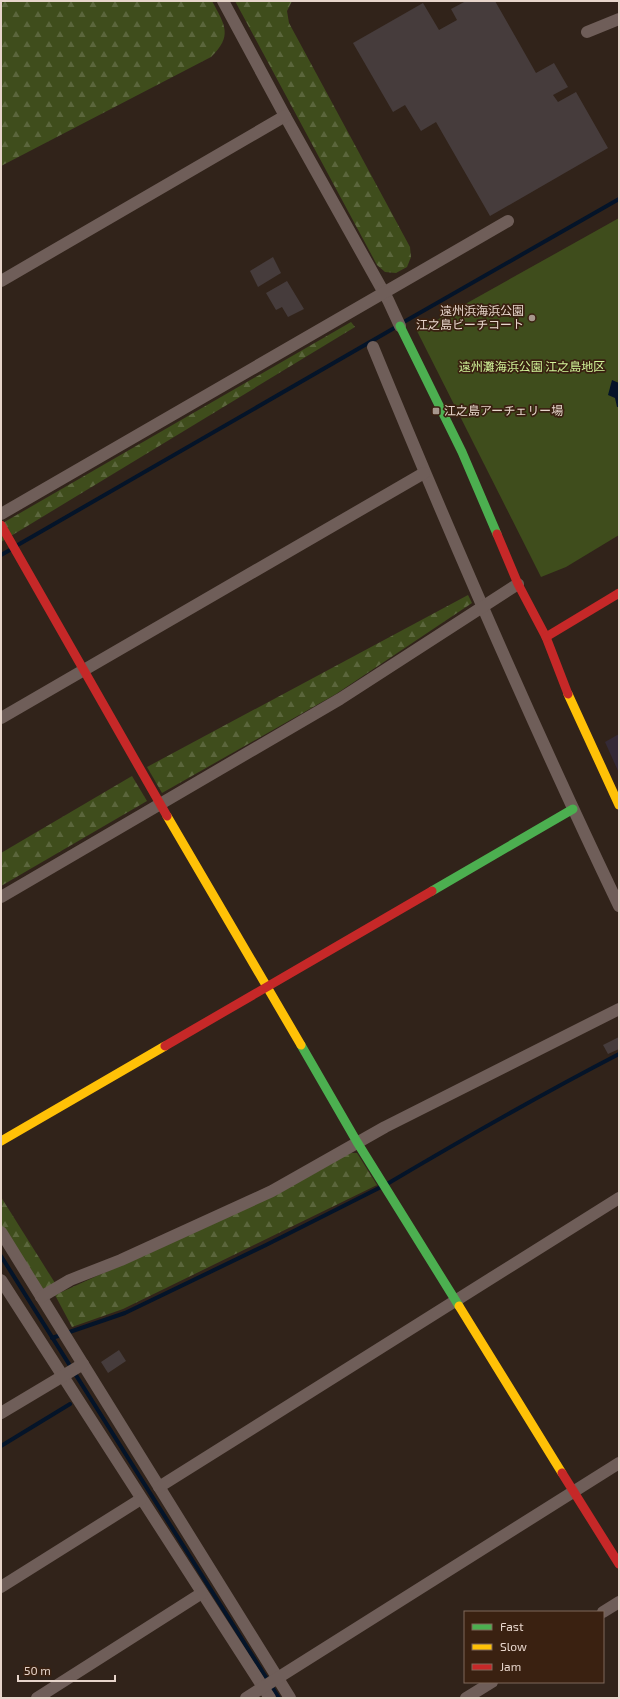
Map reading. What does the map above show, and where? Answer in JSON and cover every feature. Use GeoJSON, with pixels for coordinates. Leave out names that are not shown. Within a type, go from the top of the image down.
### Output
{"type":"FeatureCollection","features":[{"type":"Feature","properties":{"kind":"street"},"geometry":{"type":"LineString","coordinates":[[223,1],[285,116],[386,296],[462,452],[518,584],[546,637],[561,678],[619,805]]}},
{"type":"Feature","properties":{"kind":"street"},"geometry":{"type":"LineString","coordinates":[[587,32],[619,19]]}},
{"type":"Feature","properties":{"kind":"street"},"geometry":{"type":"LineString","coordinates":[[1,281],[285,116]]}},
{"type":"Feature","properties":{"kind":"street"},"geometry":{"type":"LineString","coordinates":[[1,514],[386,296],[508,221]]}},
{"type":"Feature","properties":{"kind":"street"},"geometry":{"type":"LineString","coordinates":[[372,347],[424,473],[482,606],[573,810],[619,906]]}},
{"type":"Feature","properties":{"kind":"street"},"geometry":{"type":"LineString","coordinates":[[1,718],[424,473]]}},
{"type":"Feature","properties":{"kind":"street"},"geometry":{"type":"LineString","coordinates":[[1,525],[160,805],[268,987],[357,1142],[619,1564]]}},
{"type":"Feature","properties":{"kind":"street"},"geometry":{"type":"LineString","coordinates":[[1,897],[340,699],[518,584]]}},
{"type":"Feature","properties":{"kind":"street"},"geometry":{"type":"LineString","coordinates":[[546,637],[619,593]]}},
{"type":"Feature","properties":{"kind":"street"},"geometry":{"type":"LineString","coordinates":[[1,1141],[573,810]]}},
{"type":"Feature","properties":{"kind":"street"},"geometry":{"type":"LineString","coordinates":[[41,1297],[70,1280],[121,1260],[272,1191],[357,1142],[619,1009]]}},
{"type":"Feature","properties":{"kind":"street"},"geometry":{"type":"LineString","coordinates":[[159,1487],[619,1198]]}},
{"type":"Feature","properties":{"kind":"street"},"geometry":{"type":"LineString","coordinates":[[1,1232],[41,1297],[73,1370],[142,1499],[270,1698]]}},
{"type":"Feature","properties":{"kind":"street"},"geometry":{"type":"LineString","coordinates":[[1,1280],[73,1370],[159,1487],[290,1698]]}},
{"type":"Feature","properties":{"kind":"street"},"geometry":{"type":"LineString","coordinates":[[1,1412],[73,1370]]}},
{"type":"Feature","properties":{"kind":"street"},"geometry":{"type":"LineString","coordinates":[[246,1698],[619,1463]]}},
{"type":"Feature","properties":{"kind":"street"},"geometry":{"type":"LineString","coordinates":[[1,1587],[142,1499]]}},
{"type":"Feature","properties":{"kind":"street"},"geometry":{"type":"LineString","coordinates":[[37,1698],[202,1593]]}},
{"type":"Feature","properties":{"kind":"street"},"geometry":{"type":"LineString","coordinates":[[604,1611],[619,1602]]}},
{"type":"Feature","properties":{"kind":"street"},"geometry":{"type":"LineString","coordinates":[[466,1698],[490,1683]]}},
{"type":"Feature","properties":{"kind":"shaded area"},"geometry":{"type":"Polygon","coordinates":[[[619,734],[619,773],[605,742],[619,734]]]}},
{"type":"Feature","properties":{"kind":"green space"},"geometry":{"type":"Polygon","coordinates":[[[1,1],[212,1],[225,30],[222,43],[211,57],[1,166],[1,1]]]}},
{"type":"Feature","properties":{"kind":"green space"},"geometry":{"type":"Polygon","coordinates":[[[235,1],[292,1],[287,11],[289,23],[410,247],[411,257],[407,267],[396,273],[385,272],[377,265],[235,1]]]}},
{"type":"Feature","properties":{"kind":"green space","name":"遠州灘海浜公園 江之島地区"},"geometry":{"type":"Polygon","coordinates":[[[619,218],[619,535],[566,567],[541,577],[417,331],[619,218]]]}},
{"type":"Feature","properties":{"kind":"green space"},"geometry":{"type":"Polygon","coordinates":[[[351,322],[355,327],[1,542],[1,524],[351,322]]]}},
{"type":"Feature","properties":{"kind":"green space"},"geometry":{"type":"Polygon","coordinates":[[[468,595],[472,603],[336,694],[162,793],[147,767],[468,595]]]}},
{"type":"Feature","properties":{"kind":"green space"},"geometry":{"type":"Polygon","coordinates":[[[132,776],[147,801],[1,886],[1,853],[132,776]]]}},
{"type":"Feature","properties":{"kind":"green space"},"geometry":{"type":"Polygon","coordinates":[[[349,1153],[357,1153],[377,1185],[123,1309],[72,1327],[55,1295],[255,1204],[349,1153]]]}},
{"type":"Feature","properties":{"kind":"green space"},"geometry":{"type":"Polygon","coordinates":[[[1,1197],[55,1283],[42,1290],[1,1225],[1,1197]]]}},
{"type":"Feature","properties":{"kind":"water"},"geometry":{"type":"Polygon","coordinates":[[[612,380],[619,383],[619,407],[617,407],[615,398],[608,395],[612,380]]]}},
{"type":"Feature","properties":{"kind":"building"},"geometry":{"type":"Polygon","coordinates":[[[466,1],[495,1],[536,73],[554,63],[568,87],[553,95],[558,102],[576,92],[608,148],[490,216],[436,122],[421,131],[405,105],[393,112],[353,43],[423,3],[439,30],[457,20],[451,9],[466,1]]]}},
{"type":"Feature","properties":{"kind":"building"},"geometry":{"type":"Polygon","coordinates":[[[273,257],[281,273],[258,287],[250,271],[273,257]]]}},
{"type":"Feature","properties":{"kind":"building"},"geometry":{"type":"Polygon","coordinates":[[[287,281],[304,309],[288,317],[282,307],[276,310],[266,293],[287,281]]]}},
{"type":"Feature","properties":{"kind":"building"},"geometry":{"type":"Polygon","coordinates":[[[619,1037],[619,1049],[608,1054],[603,1045],[619,1037]]]}},
{"type":"Feature","properties":{"kind":"building"},"geometry":{"type":"Polygon","coordinates":[[[119,1350],[126,1361],[108,1373],[101,1362],[119,1350]]]}},
{"type":"Feature","properties":{"kind":"waterway"},"geometry":{"type":"LineString","coordinates":[[402,323],[619,199]]}},
{"type":"Feature","properties":{"kind":"waterway"},"geometry":{"type":"LineString","coordinates":[[16,546],[396,327]]}},
{"type":"Feature","properties":{"kind":"waterway"},"geometry":{"type":"LineString","coordinates":[[1,555],[10,550]]}},
{"type":"Feature","properties":{"kind":"waterway"},"geometry":{"type":"LineString","coordinates":[[387,1184],[444,1150],[619,1054]]}},
{"type":"Feature","properties":{"kind":"waterway"},"geometry":{"type":"LineString","coordinates":[[52,1338],[125,1313],[266,1245],[381,1187]]}},
{"type":"Feature","properties":{"kind":"waterway"},"geometry":{"type":"LineString","coordinates":[[1,1256],[279,1698]]}},
{"type":"Feature","properties":{"kind":"waterway"},"geometry":{"type":"LineString","coordinates":[[1,1446],[70,1404]]}},
{"type":"Feature","properties":{"kind":"traffic: fast"},"geometry":{"type":"LineString","coordinates":[[400,326],[462,452],[497,534]]}},
{"type":"Feature","properties":{"kind":"traffic: fast"},"geometry":{"type":"LineString","coordinates":[[432,891],[573,809]]}},
{"type":"Feature","properties":{"kind":"traffic: fast"},"geometry":{"type":"LineString","coordinates":[[301,1045],[357,1142],[459,1306]]}},
{"type":"Feature","properties":{"kind":"traffic: slow"},"geometry":{"type":"LineString","coordinates":[[568,694],[619,805]]}},
{"type":"Feature","properties":{"kind":"traffic: slow"},"geometry":{"type":"LineString","coordinates":[[167,816],[301,1045]]}},
{"type":"Feature","properties":{"kind":"traffic: slow"},"geometry":{"type":"LineString","coordinates":[[1,1141],[165,1046]]}},
{"type":"Feature","properties":{"kind":"traffic: slow"},"geometry":{"type":"LineString","coordinates":[[459,1306],[562,1473]]}},
{"type":"Feature","properties":{"kind":"traffic: jam"},"geometry":{"type":"LineString","coordinates":[[1,525],[167,816]]}},
{"type":"Feature","properties":{"kind":"traffic: jam"},"geometry":{"type":"LineString","coordinates":[[497,534],[518,584],[546,637],[568,694]]}},
{"type":"Feature","properties":{"kind":"traffic: jam"},"geometry":{"type":"LineString","coordinates":[[546,637],[619,593]]}},
{"type":"Feature","properties":{"kind":"traffic: jam"},"geometry":{"type":"LineString","coordinates":[[165,1046],[432,891]]}},
{"type":"Feature","properties":{"kind":"traffic: jam"},"geometry":{"type":"LineString","coordinates":[[562,1473],[619,1564]]}},
{"type":"Feature","properties":{"kind":"place","name":"遠州浜海浜公園 江之島ビーチコート"},"geometry":{"type":"Point","coordinates":[532,318]}},
{"type":"Feature","properties":{"kind":"place","name":"江之島アーチェリー場"},"geometry":{"type":"Point","coordinates":[436,411]}}]}
